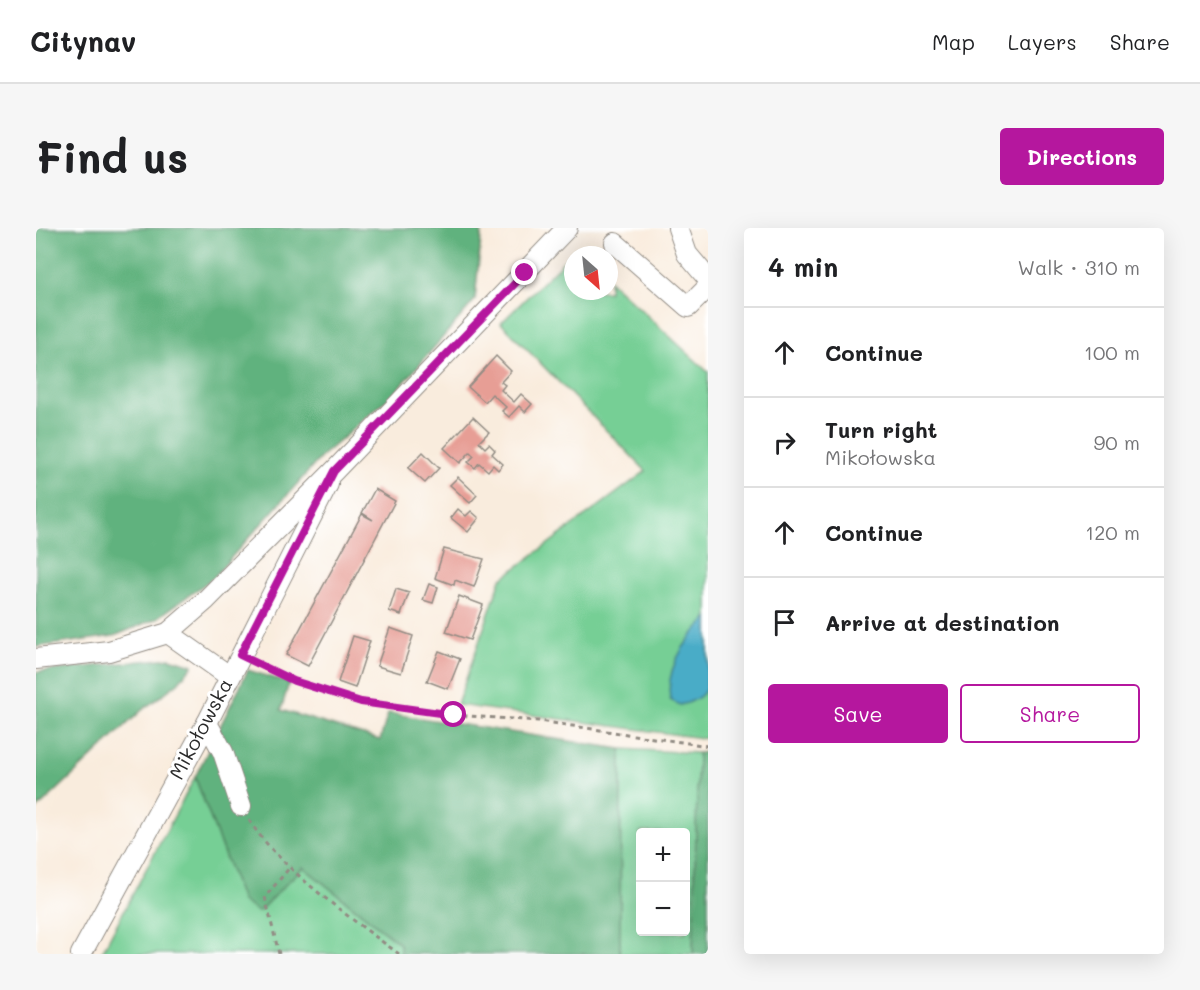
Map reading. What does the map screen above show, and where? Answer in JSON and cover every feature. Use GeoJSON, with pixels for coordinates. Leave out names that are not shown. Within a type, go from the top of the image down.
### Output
{"type":"FeatureCollection","features":[{"type":"Feature","properties":{"kind":"street"},"geometry":{"type":"LineString","coordinates":[[36,659],[109,651],[168,633],[205,601],[334,471],[567,228]]}},
{"type":"Feature","properties":{"kind":"street"},"geometry":{"type":"LineString","coordinates":[[678,228],[687,254],[708,279]]}},
{"type":"Feature","properties":{"kind":"street"},"geometry":{"type":"LineString","coordinates":[[615,243],[688,307],[708,287]]}},
{"type":"Feature","properties":{"kind":"street","name":"Mikołowska"},"geometry":{"type":"LineString","coordinates":[[81,954],[207,723],[334,471]]}},
{"type":"Feature","properties":{"kind":"street"},"geometry":{"type":"LineString","coordinates":[[168,633],[229,676]]}},
{"type":"Feature","properties":{"kind":"street"},"geometry":{"type":"LineString","coordinates":[[207,723],[224,752],[241,806]]}},
{"type":"Feature","properties":{"kind":"path"},"geometry":{"type":"LineString","coordinates":[[240,655],[294,681],[361,702],[454,715],[539,721],[708,746]]}},
{"type":"Feature","properties":{"kind":"path"},"geometry":{"type":"LineString","coordinates":[[241,806],[256,831],[291,866],[358,924],[399,954]]}},
{"type":"Feature","properties":{"kind":"path"},"geometry":{"type":"LineString","coordinates":[[279,954],[265,897],[291,866]]}},
{"type":"Feature","properties":{"kind":"green space"},"geometry":{"type":"Polygon","coordinates":[[[36,228],[482,228],[475,300],[395,393],[324,454],[213,578],[156,619],[114,636],[36,647],[36,228]]]}},
{"type":"Feature","properties":{"kind":"green space"},"geometry":{"type":"Polygon","coordinates":[[[564,261],[564,300],[618,300],[618,288],[708,372],[708,739],[457,705],[501,579],[646,471],[501,323],[564,261]]]}},
{"type":"Feature","properties":{"kind":"green space"},"geometry":{"type":"Polygon","coordinates":[[[170,658],[193,665],[178,683],[141,711],[36,810],[36,672],[170,658]]]}},
{"type":"Feature","properties":{"kind":"green space"},"geometry":{"type":"Polygon","coordinates":[[[248,670],[289,683],[281,710],[380,740],[388,713],[621,749],[620,954],[401,954],[400,944],[303,867],[258,912],[242,901],[195,777],[248,670]]]}},
{"type":"Feature","properties":{"kind":"green space"},"geometry":{"type":"Polygon","coordinates":[[[621,749],[698,753],[693,954],[620,954],[621,749]]]}},
{"type":"Feature","properties":{"kind":"green space"},"geometry":{"type":"Polygon","coordinates":[[[708,752],[708,954],[693,954],[698,753],[708,752]]]}},
{"type":"Feature","properties":{"kind":"green space"},"geometry":{"type":"Polygon","coordinates":[[[195,777],[242,901],[291,879],[303,867],[400,944],[401,954],[101,954],[195,777]]]}},
{"type":"Feature","properties":{"kind":"water"},"geometry":{"type":"Polygon","coordinates":[[[708,618],[707,687],[696,699],[680,705],[670,700],[669,688],[674,666],[692,635],[708,618]]]}},
{"type":"Feature","properties":{"kind":"building"},"geometry":{"type":"Polygon","coordinates":[[[496,356],[511,371],[501,382],[505,385],[501,390],[514,402],[521,394],[532,404],[525,412],[519,406],[509,417],[502,411],[506,407],[492,394],[485,402],[468,387],[496,356]]]}},
{"type":"Feature","properties":{"kind":"building"},"geometry":{"type":"Polygon","coordinates":[[[473,417],[489,432],[479,442],[485,448],[489,444],[495,450],[492,454],[503,464],[498,470],[493,465],[488,471],[479,463],[475,468],[468,462],[474,456],[470,452],[460,463],[444,448],[473,417]]]}},
{"type":"Feature","properties":{"kind":"building"},"geometry":{"type":"Polygon","coordinates":[[[423,452],[439,468],[425,483],[408,468],[423,452]]]}},
{"type":"Feature","properties":{"kind":"building"},"geometry":{"type":"Polygon","coordinates":[[[458,477],[477,495],[470,503],[450,485],[458,477]]]}},
{"type":"Feature","properties":{"kind":"building"},"geometry":{"type":"Polygon","coordinates":[[[375,489],[395,501],[308,666],[286,655],[362,514],[373,520],[362,513],[375,489]]]}},
{"type":"Feature","properties":{"kind":"building"},"geometry":{"type":"Polygon","coordinates":[[[458,509],[466,516],[471,511],[479,518],[468,532],[451,518],[458,509]]]}},
{"type":"Feature","properties":{"kind":"building"},"geometry":{"type":"Polygon","coordinates":[[[444,549],[484,559],[474,587],[455,580],[454,585],[435,578],[444,549]]]}},
{"type":"Feature","properties":{"kind":"building"},"geometry":{"type":"Polygon","coordinates":[[[429,584],[438,587],[433,603],[423,600],[429,584]]]}},
{"type":"Feature","properties":{"kind":"building"},"geometry":{"type":"Polygon","coordinates":[[[396,589],[409,593],[401,615],[389,611],[396,589]]]}},
{"type":"Feature","properties":{"kind":"building"},"geometry":{"type":"Polygon","coordinates":[[[459,596],[483,605],[470,640],[446,632],[459,596]]]}},
{"type":"Feature","properties":{"kind":"building"},"geometry":{"type":"Polygon","coordinates":[[[390,628],[413,636],[401,673],[377,666],[390,628]]]}},
{"type":"Feature","properties":{"kind":"building"},"geometry":{"type":"Polygon","coordinates":[[[353,636],[370,641],[355,688],[338,682],[353,636]]]}},
{"type":"Feature","properties":{"kind":"building"},"geometry":{"type":"Polygon","coordinates":[[[439,651],[460,659],[448,689],[427,681],[439,651]]]}},
{"type":"Feature","properties":{"kind":"route"},"geometry":{"type":"LineString","coordinates":[[454,715],[361,702],[294,681],[240,655],[334,471],[525,273]]}}]}
